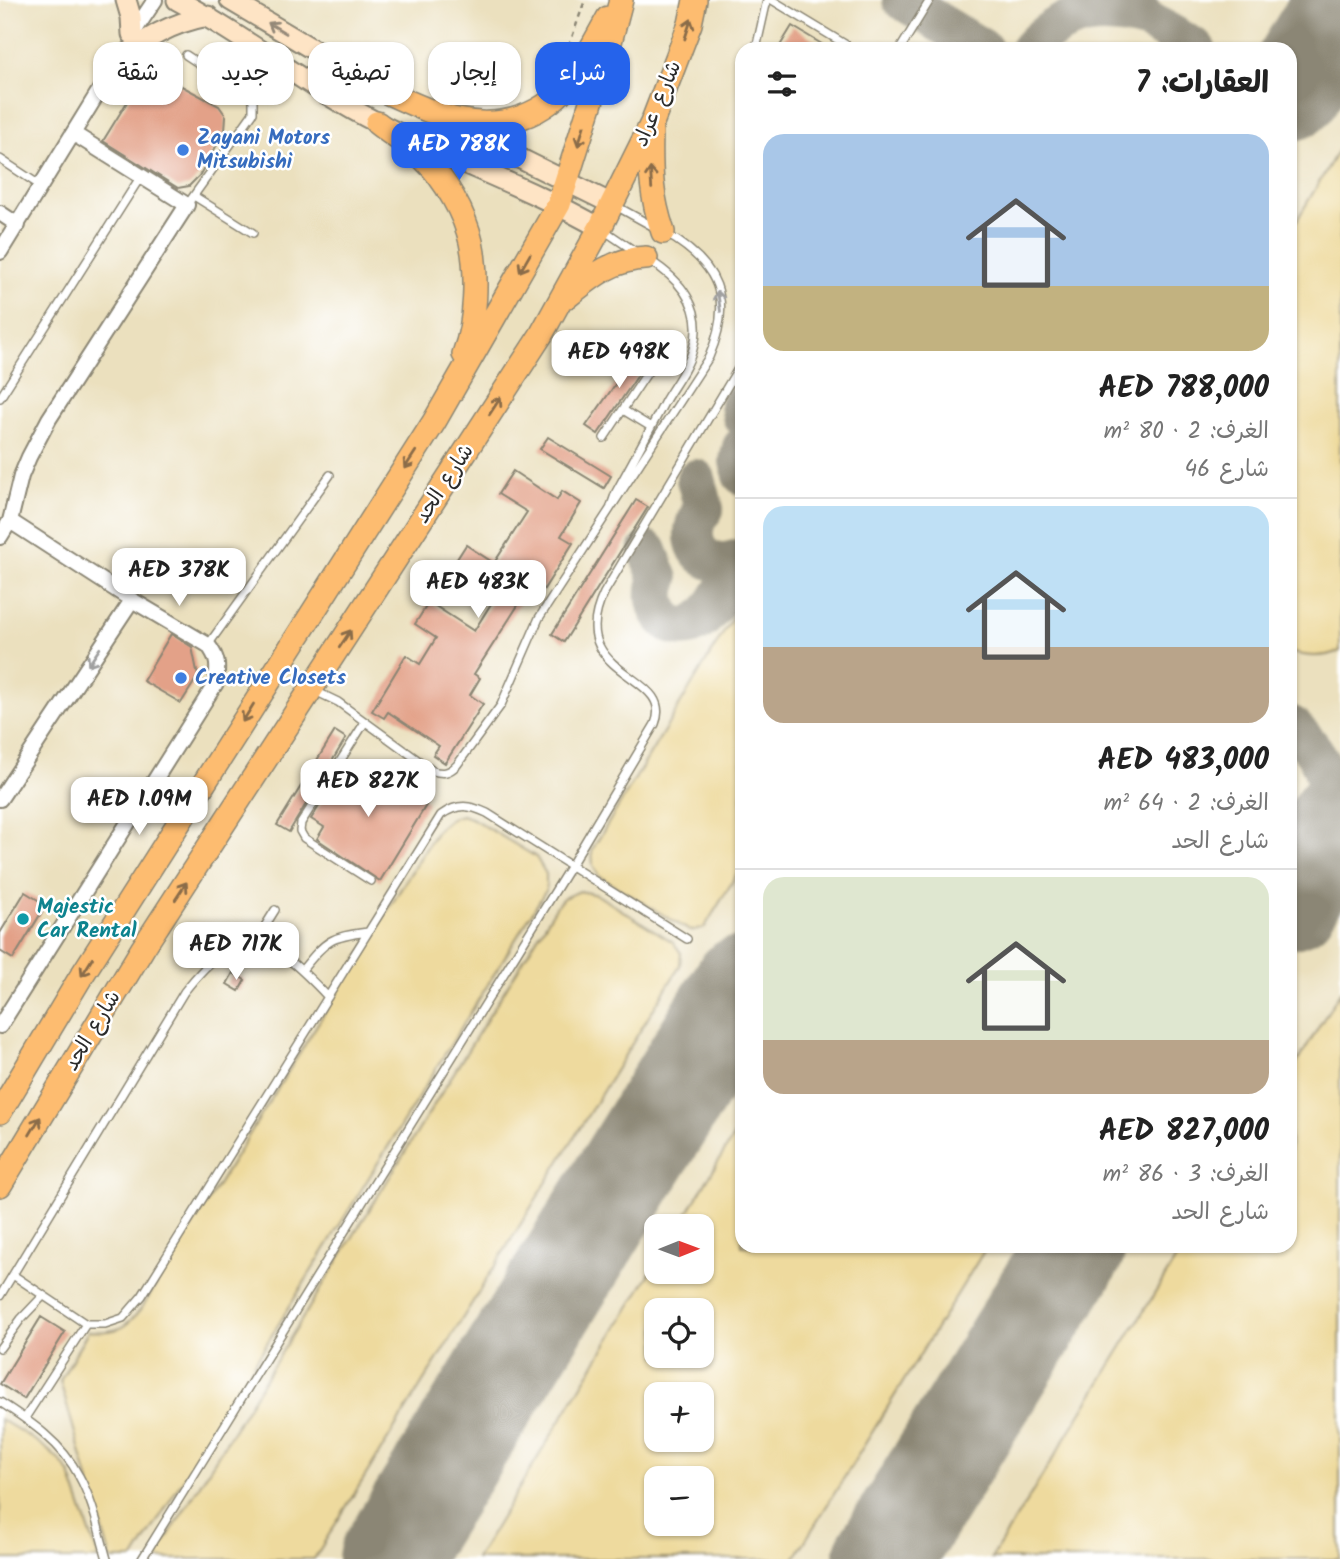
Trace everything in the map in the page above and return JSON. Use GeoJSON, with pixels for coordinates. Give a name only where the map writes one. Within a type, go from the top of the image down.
{"type":"FeatureCollection","features":[{"type":"Feature","properties":{"kind":"main road"},"geometry":{"type":"LineString","coordinates":[[126,0],[132,34]]}},
{"type":"Feature","properties":{"kind":"main road"},"geometry":{"type":"LineString","coordinates":[[177,0],[208,16],[377,123],[424,159],[452,193],[471,242],[475,292],[469,342],[434,422]]}},
{"type":"Feature","properties":{"kind":"main road"},"geometry":{"type":"LineString","coordinates":[[230,0],[308,47]]}},
{"type":"Feature","properties":{"kind":"main road"},"geometry":{"type":"LineString","coordinates":[[414,103],[457,120],[496,124],[532,114],[555,98],[572,79],[620,0]]}},
{"type":"Feature","properties":{"kind":"main road"},"geometry":{"type":"LineString","coordinates":[[567,182],[610,42],[620,0]]}},
{"type":"Feature","properties":{"kind":"main road","name":"شارع عراد"},"geometry":{"type":"LineString","coordinates":[[612,204],[652,123],[690,24],[695,0]]}},
{"type":"Feature","properties":{"kind":"main road"},"geometry":{"type":"LineString","coordinates":[[144,42],[181,22],[208,16]]}},
{"type":"Feature","properties":{"kind":"main road"},"geometry":{"type":"LineString","coordinates":[[411,105],[612,204]]}},
{"type":"Feature","properties":{"kind":"main road"},"geometry":{"type":"LineString","coordinates":[[377,123],[559,204],[600,228]]}},
{"type":"Feature","properties":{"kind":"main road"},"geometry":{"type":"LineString","coordinates":[[652,123],[652,194],[663,233]]}},
{"type":"Feature","properties":{"kind":"main road","name":"شارع الحد"},"geometry":{"type":"LineString","coordinates":[[0,1112],[79,980],[434,422],[559,204],[567,182]]}},
{"type":"Feature","properties":{"kind":"main road","name":"شارع الحد"},"geometry":{"type":"LineString","coordinates":[[0,1185],[144,948],[541,335],[612,204]]}},
{"type":"Feature","properties":{"kind":"main road"},"geometry":{"type":"LineString","coordinates":[[558,305],[604,268],[624,260],[646,258]]}},
{"type":"Feature","properties":{"kind":"street"},"geometry":{"type":"LineString","coordinates":[[128,42],[155,0]]}},
{"type":"Feature","properties":{"kind":"street"},"geometry":{"type":"LineString","coordinates":[[0,253],[93,103]]}},
{"type":"Feature","properties":{"kind":"street"},"geometry":{"type":"LineString","coordinates":[[0,537],[10,521],[21,476],[48,419],[191,200],[141,176],[74,134]]}},
{"type":"Feature","properties":{"kind":"street"},"geometry":{"type":"LineString","coordinates":[[0,213],[18,225]]}},
{"type":"Feature","properties":{"kind":"street"},"geometry":{"type":"LineString","coordinates":[[0,1026],[216,683],[219,666],[216,655],[208,645],[132,600],[10,521]]}},
{"type":"Feature","properties":{"kind":"street"},"geometry":{"type":"LineString","coordinates":[[0,799],[132,600]]}},
{"type":"Feature","properties":{"kind":"lane"},"geometry":{"type":"LineString","coordinates":[[758,42],[770,0],[841,42]]}},
{"type":"Feature","properties":{"kind":"lane"},"geometry":{"type":"LineString","coordinates":[[904,42],[930,0]]}},
{"type":"Feature","properties":{"kind":"lane"},"geometry":{"type":"LineString","coordinates":[[186,55],[253,99],[253,113],[191,200],[253,233]]}},
{"type":"Feature","properties":{"kind":"lane"},"geometry":{"type":"LineString","coordinates":[[0,159],[41,187]]}},
{"type":"Feature","properties":{"kind":"lane"},"geometry":{"type":"LineString","coordinates":[[0,398],[141,176]]}},
{"type":"Feature","properties":{"kind":"lane"},"geometry":{"type":"LineString","coordinates":[[312,689],[338,702],[433,771],[442,774],[451,771],[501,705],[532,632],[709,357],[716,341],[721,318],[719,295],[715,280],[698,255],[612,204]]}},
{"type":"Feature","properties":{"kind":"lane"},"geometry":{"type":"LineString","coordinates":[[600,228],[672,276],[681,286],[693,309],[696,336],[693,349],[616,492],[611,510]]}},
{"type":"Feature","properties":{"kind":"lane"},"geometry":{"type":"LineString","coordinates":[[604,439],[665,346]]}},
{"type":"Feature","properties":{"kind":"lane"},"geometry":{"type":"LineString","coordinates":[[142,1559],[570,867],[655,724],[658,712],[652,695],[602,652],[594,635],[594,617],[604,593],[735,374]]}},
{"type":"Feature","properties":{"kind":"lane"},"geometry":{"type":"LineString","coordinates":[[675,383],[688,390]]}},
{"type":"Feature","properties":{"kind":"lane"},"geometry":{"type":"LineString","coordinates":[[622,410],[652,427]]}},
{"type":"Feature","properties":{"kind":"lane"},"geometry":{"type":"LineString","coordinates":[[659,414],[669,419]]}},
{"type":"Feature","properties":{"kind":"lane"},"geometry":{"type":"LineString","coordinates":[[208,645],[330,475]]}},
{"type":"Feature","properties":{"kind":"lane"},"geometry":{"type":"LineString","coordinates":[[365,722],[301,823],[300,831],[304,838],[371,881]]}},
{"type":"Feature","properties":{"kind":"lane"},"geometry":{"type":"LineString","coordinates":[[12,1275],[86,1324],[105,1324],[122,1318],[142,1296],[441,815],[455,807],[472,806],[488,813],[687,939]]}},
{"type":"Feature","properties":{"kind":"lane"},"geometry":{"type":"LineString","coordinates":[[255,942],[275,911]]}},
{"type":"Feature","properties":{"kind":"lane"},"geometry":{"type":"LineString","coordinates":[[302,970],[329,940],[368,932]]}},
{"type":"Feature","properties":{"kind":"lane"},"geometry":{"type":"LineString","coordinates":[[0,1296],[184,992],[211,960],[231,948],[255,942],[279,951],[328,997]]}},
{"type":"Feature","properties":{"kind":"lane"},"geometry":{"type":"LineString","coordinates":[[0,1348],[21,1319],[43,1296]]}},
{"type":"Feature","properties":{"kind":"lane"},"geometry":{"type":"LineString","coordinates":[[25,1418],[86,1324]]}},
{"type":"Feature","properties":{"kind":"lane"},"geometry":{"type":"LineString","coordinates":[[0,1402],[25,1418],[58,1446],[81,1479],[107,1559]]}},
{"type":"Feature","properties":{"kind":"path"},"geometry":{"type":"LineString","coordinates":[[571,42],[585,0]]}},
{"type":"Feature","properties":{"kind":"sand"},"geometry":{"type":"Polygon","coordinates":[[[1340,147],[1340,651],[1322,656],[1297,653],[1297,220],[1340,147]]]}},
{"type":"Feature","properties":{"kind":"sand"},"geometry":{"type":"Polygon","coordinates":[[[735,614],[735,877],[704,928],[690,931],[599,876],[593,866],[592,850],[735,614]]]}},
{"type":"Feature","properties":{"kind":"sand"},"geometry":{"type":"Polygon","coordinates":[[[462,815],[536,857],[546,874],[546,890],[134,1559],[111,1559],[60,1381],[88,1331],[119,1328],[142,1308],[438,829],[451,818],[462,815]]]}},
{"type":"Feature","properties":{"kind":"sand"},"geometry":{"type":"Polygon","coordinates":[[[580,891],[597,895],[673,942],[681,953],[680,966],[314,1559],[154,1559],[558,904],[563,898],[580,891]]]}},
{"type":"Feature","properties":{"kind":"sand"},"geometry":{"type":"Polygon","coordinates":[[[1340,992],[1340,1559],[991,1559],[1180,1253],[1297,1253],[1297,1063],[1340,992]]]}},
{"type":"Feature","properties":{"kind":"sand"},"geometry":{"type":"Polygon","coordinates":[[[735,1134],[735,1253],[983,1253],[794,1559],[476,1559],[644,1283],[714,1284],[714,1214],[687,1214],[735,1134]]]}},
{"type":"Feature","properties":{"kind":"sand"},"geometry":{"type":"Polygon","coordinates":[[[0,1419],[47,1449],[70,1474],[99,1559],[0,1559],[0,1419]]]}},
{"type":"Feature","properties":{"kind":"building"},"geometry":{"type":"Polygon","coordinates":[[[792,26],[818,42],[782,42],[792,26]]]}},
{"type":"Feature","properties":{"kind":"building","name":"Zayani Motors Mitsubishi"},"geometry":{"type":"Polygon","coordinates":[[[183,87],[197,94],[197,105],[217,105],[226,116],[225,131],[199,176],[189,186],[178,188],[103,141],[125,105],[183,105],[183,87]]]}},
{"type":"Feature","properties":{"kind":"building"},"geometry":{"type":"Polygon","coordinates":[[[643,345],[653,353],[598,434],[586,426],[643,345]]]}},
{"type":"Feature","properties":{"kind":"building"},"geometry":{"type":"Polygon","coordinates":[[[548,437],[611,476],[604,488],[540,449],[548,437]]]}},
{"type":"Feature","properties":{"kind":"building"},"geometry":{"type":"Polygon","coordinates":[[[513,471],[557,500],[562,491],[581,503],[561,536],[573,543],[544,589],[533,582],[474,674],[480,678],[470,695],[483,704],[445,763],[433,755],[439,746],[388,712],[384,718],[372,711],[406,655],[420,664],[436,638],[415,624],[429,602],[474,631],[494,599],[450,570],[466,545],[494,563],[527,512],[498,494],[513,471]]]}},
{"type":"Feature","properties":{"kind":"building"},"geometry":{"type":"Polygon","coordinates":[[[636,500],[648,507],[564,642],[552,634],[636,500]]]}},
{"type":"Feature","properties":{"kind":"building"},"geometry":{"type":"Polygon","coordinates":[[[171,634],[192,647],[198,676],[181,703],[143,681],[171,634]]]}},
{"type":"Feature","properties":{"kind":"building"},"geometry":{"type":"Polygon","coordinates":[[[335,731],[346,738],[289,832],[277,825],[335,731]]]}},
{"type":"Feature","properties":{"kind":"building"},"geometry":{"type":"Polygon","coordinates":[[[363,762],[428,802],[380,881],[317,839],[324,827],[311,819],[342,770],[354,777],[363,762]]]}},
{"type":"Feature","properties":{"kind":"building","name":"Majestic Car Rental"},"geometry":{"type":"Polygon","coordinates":[[[25,892],[46,905],[13,959],[0,951],[0,933],[25,892]]]}},
{"type":"Feature","properties":{"kind":"building"},"geometry":{"type":"Polygon","coordinates":[[[233,973],[245,980],[239,991],[227,984],[233,973]]]}},
{"type":"Feature","properties":{"kind":"building"},"geometry":{"type":"Polygon","coordinates":[[[41,1317],[65,1332],[24,1399],[0,1384],[41,1317]]]}},
{"type":"Feature","properties":{"kind":"taxiway"},"geometry":{"type":"LineString","coordinates":[[902,0],[971,42]]}},
{"type":"Feature","properties":{"kind":"taxiway"},"geometry":{"type":"LineString","coordinates":[[1131,2],[1149,21],[1184,42]]}},
{"type":"Feature","properties":{"kind":"taxiway"},"geometry":{"type":"LineString","coordinates":[[1037,42],[1056,27],[1085,16],[1115,15],[1149,21]]}},
{"type":"Feature","properties":{"kind":"taxiway"},"geometry":{"type":"LineString","coordinates":[[1297,55],[1321,40]]}},
{"type":"Feature","properties":{"kind":"taxiway"},"geometry":{"type":"LineString","coordinates":[[696,479],[704,509],[695,524],[697,549],[710,560],[735,560]]}},
{"type":"Feature","properties":{"kind":"taxiway"},"geometry":{"type":"LineString","coordinates":[[648,551],[659,579],[656,601],[660,611],[665,619],[682,627],[692,625],[707,614],[735,570]]}},
{"type":"Feature","properties":{"kind":"taxiway"},"geometry":{"type":"LineString","coordinates":[[1297,731],[1308,743],[1323,770],[1330,835]]}},
{"type":"Feature","properties":{"kind":"runway"},"geometry":{"type":"LineString","coordinates":[[1297,80],[1340,9]]}},
{"type":"Feature","properties":{"kind":"runway"},"geometry":{"type":"LineString","coordinates":[[1297,888],[1340,818]]}},
{"type":"Feature","properties":{"kind":"runway"},"geometry":{"type":"LineString","coordinates":[[388,1559],[735,997]]}},
{"type":"Feature","properties":{"kind":"runway"},"geometry":{"type":"LineString","coordinates":[[883,1559],[1072,1253]]}},
{"type":"Feature","properties":{"kind":"place","name":"Zayani Motors Mitsubishi"},"geometry":{"type":"Point","coordinates":[183,150]}},
{"type":"Feature","properties":{"kind":"place","name":"Creative Closets"},"geometry":{"type":"Point","coordinates":[181,678]}},
{"type":"Feature","properties":{"kind":"place","name":"Majestic Car Rental"},"geometry":{"type":"Point","coordinates":[23,919]}}]}
